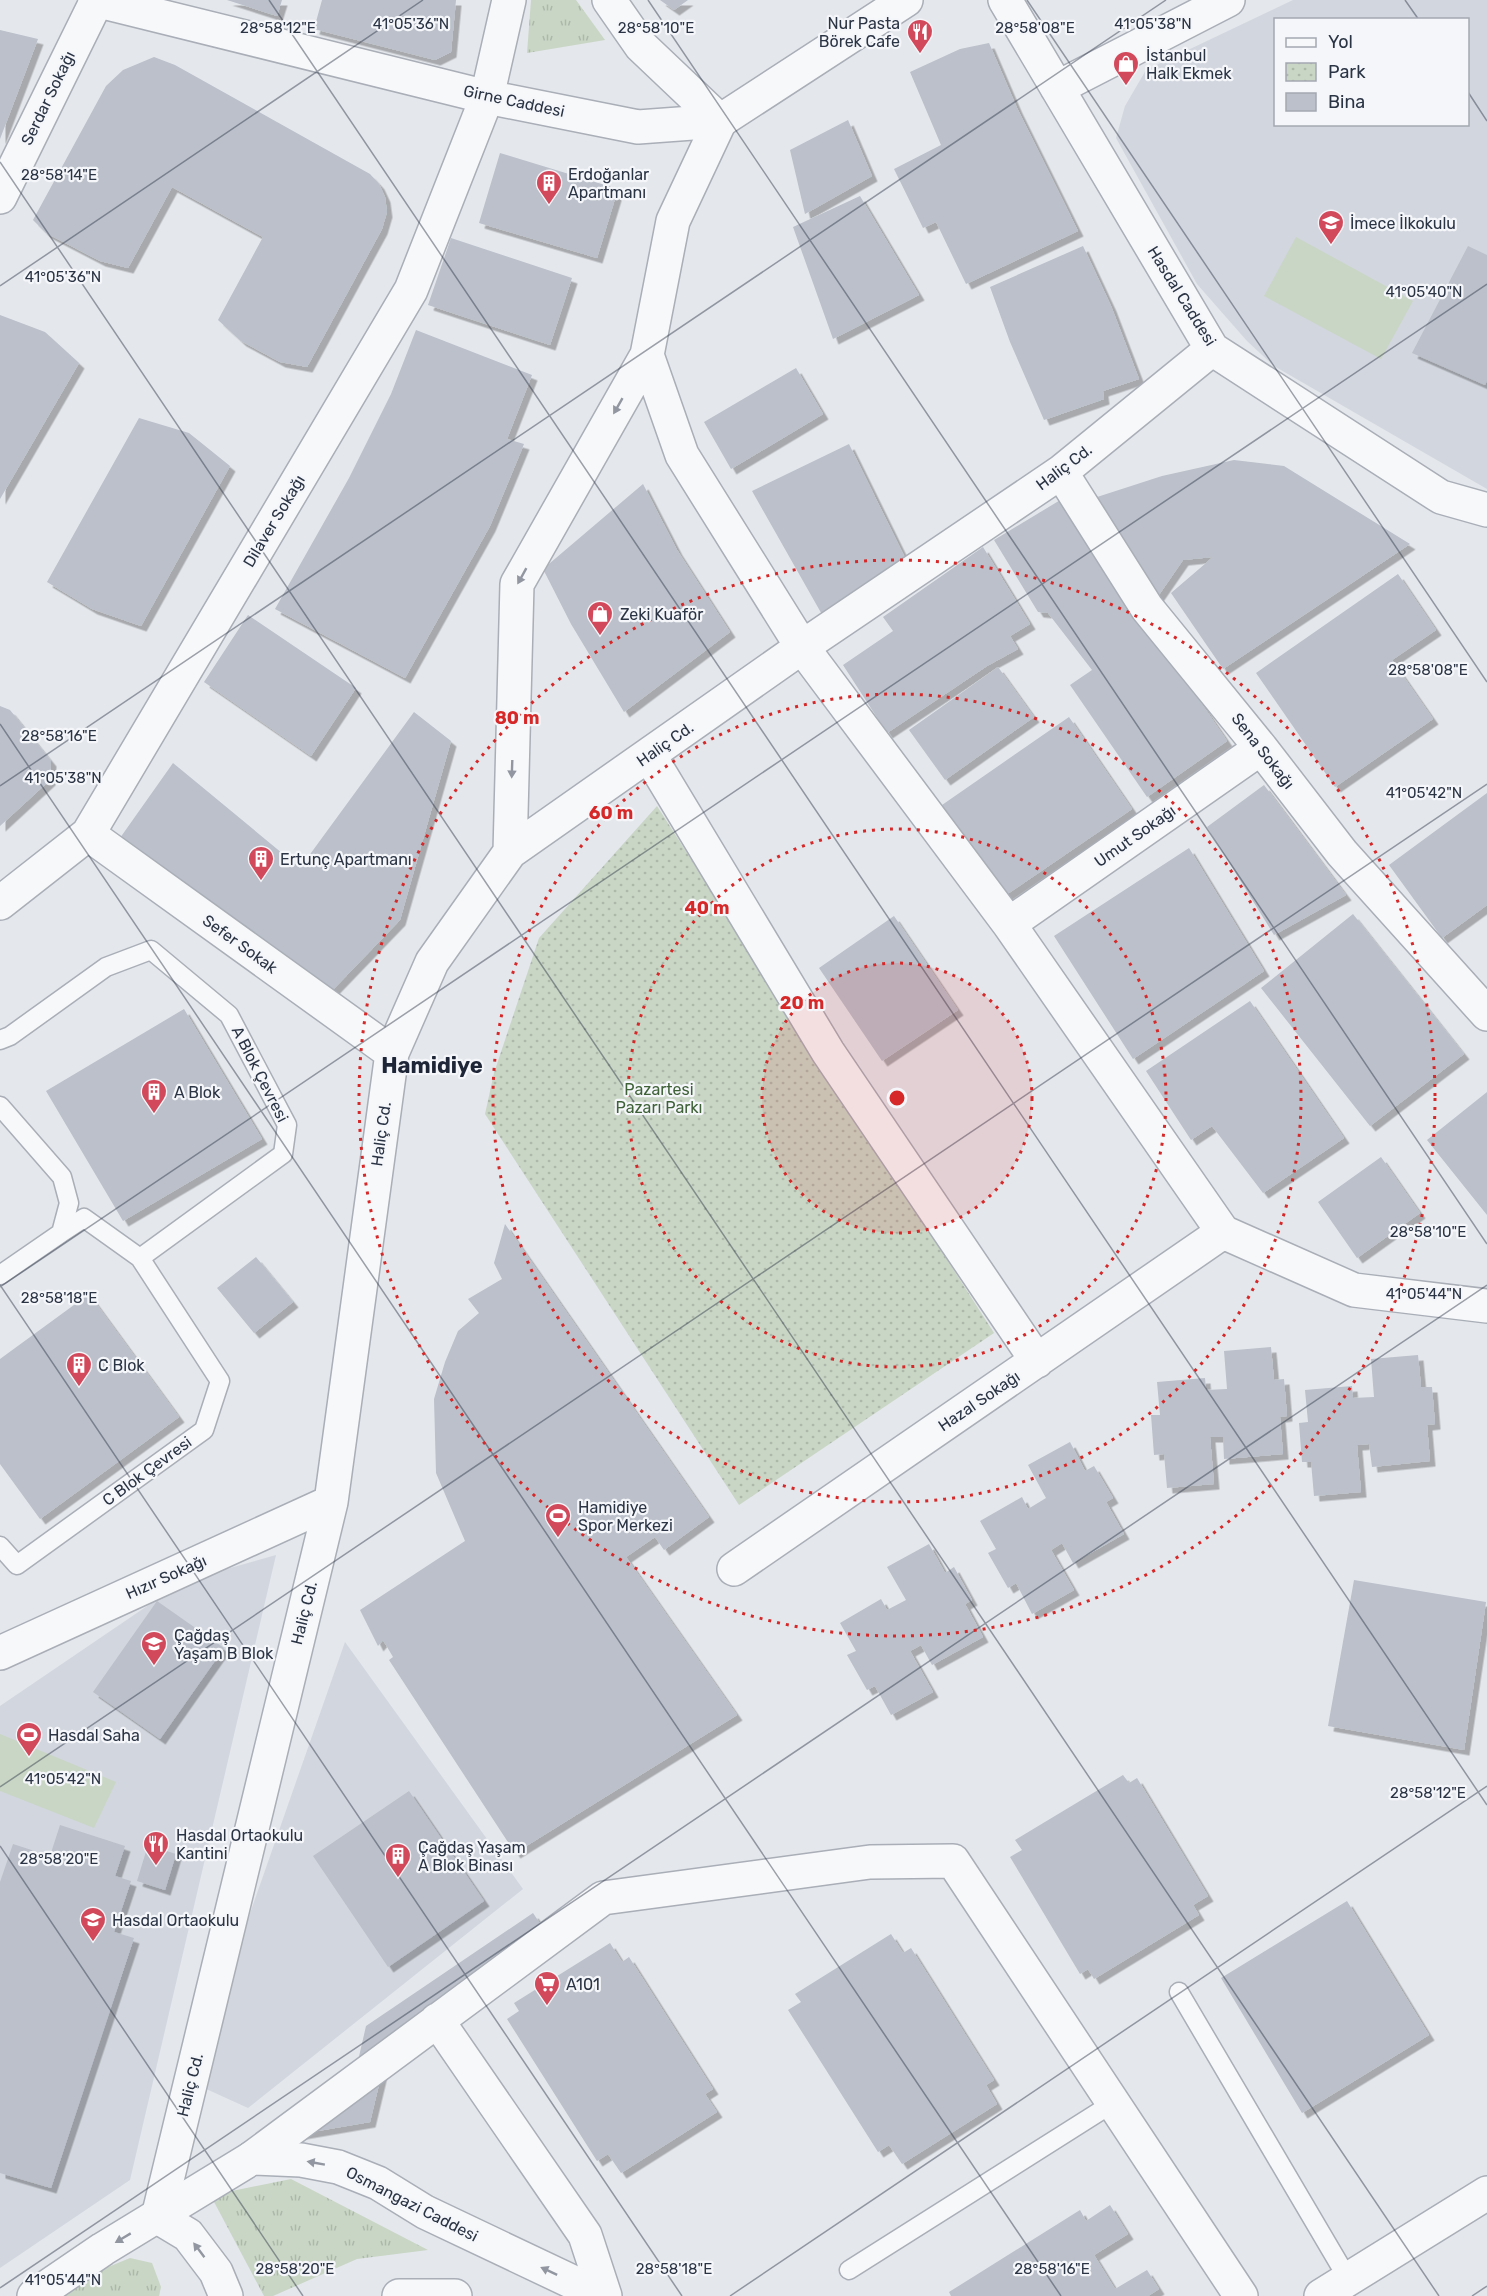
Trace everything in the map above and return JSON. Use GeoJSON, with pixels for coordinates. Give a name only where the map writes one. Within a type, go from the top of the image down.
{"type":"FeatureCollection","features":[{"type":"Feature","properties":{"kind":"street","name":"Girne Caddesi"},"geometry":{"type":"LineString","coordinates":[[96,0],[487,97],[638,127],[720,121],[906,0]]}},
{"type":"Feature","properties":{"kind":"street","name":"Serdar Sokağı"},"geometry":{"type":"LineString","coordinates":[[0,196],[96,0]]}},
{"type":"Feature","properties":{"kind":"street","name":"Dilaver Sokağı"},"geometry":{"type":"LineString","coordinates":[[0,903],[88,834],[411,290],[487,97],[509,0]]}},
{"type":"Feature","properties":{"kind":"street"},"geometry":{"type":"LineString","coordinates":[[510,852],[518,584],[647,355],[673,222],[720,121],[641,46],[609,0]]}},
{"type":"Feature","properties":{"kind":"street","name":"Hasdal Caddesi"},"geometry":{"type":"LineString","coordinates":[[1005,0],[1212,349],[1441,497],[1487,510]]}},
{"type":"Feature","properties":{"kind":"street"},"geometry":{"type":"LineString","coordinates":[[1057,88],[1228,0]]}},
{"type":"Feature","properties":{"kind":"street","name":"Haliç Cd."},"geometry":{"type":"LineString","coordinates":[[158,2217],[331,1502],[392,1053],[432,962],[510,852],[802,647],[1061,471],[1212,349]]}},
{"type":"Feature","properties":{"kind":"street"},"geometry":{"type":"LineString","coordinates":[[647,355],[682,455],[802,647],[1009,924],[1223,1233],[1354,1290],[1487,1306]]}},
{"type":"Feature","properties":{"kind":"street","name":"Sena Sokağı"},"geometry":{"type":"LineString","coordinates":[[1061,471],[1147,608],[1261,748],[1342,853],[1487,1014]]}},
{"type":"Feature","properties":{"kind":"street","name":"Umut Sokağı"},"geometry":{"type":"LineString","coordinates":[[1009,924],[1261,748]]}},
{"type":"Feature","properties":{"kind":"street"},"geometry":{"type":"LineString","coordinates":[[649,755],[828,1052],[1037,1361]]}},
{"type":"Feature","properties":{"kind":"street","name":"Sefer Sokak"},"geometry":{"type":"LineString","coordinates":[[88,834],[392,1053]]}},
{"type":"Feature","properties":{"kind":"street","name":"Hazal Sokağı"},"geometry":{"type":"LineString","coordinates":[[734,1569],[1223,1233]]}},
{"type":"Feature","properties":{"kind":"street","name":"Hızır Sokağı"},"geometry":{"type":"LineString","coordinates":[[0,1653],[331,1502]]}},
{"type":"Feature","properties":{"kind":"street"},"geometry":{"type":"LineString","coordinates":[[34,2296],[252,2158],[603,1898],[870,1862],[953,1861],[1240,2296]]}},
{"type":"Feature","properties":{"kind":"street"},"geometry":{"type":"LineString","coordinates":[[437,2020],[585,2235],[603,2296]]}},
{"type":"Feature","properties":{"kind":"street","name":"Osmangazi Caddesi"},"geometry":{"type":"LineString","coordinates":[[252,2158],[301,2160],[338,2167],[378,2183],[425,2212],[603,2296]]}},
{"type":"Feature","properties":{"kind":"street"},"geometry":{"type":"LineString","coordinates":[[1320,2296],[1487,2193]]}},
{"type":"Feature","properties":{"kind":"street"},"geometry":{"type":"LineString","coordinates":[[158,2217],[188,2235],[216,2272],[226,2296]]}},
{"type":"Feature","properties":{"kind":"street"},"geometry":{"type":"LineString","coordinates":[[399,2296],[406,2294],[455,2296]]}},
{"type":"Feature","properties":{"kind":"lane","name":"A Blok Çevresi"},"geometry":{"type":"LineString","coordinates":[[0,1040],[10,1036],[106,967],[151,950],[229,1015],[287,1125],[283,1154],[140,1258]]}},
{"type":"Feature","properties":{"kind":"lane"},"geometry":{"type":"LineString","coordinates":[[0,1106],[62,1177],[69,1203],[61,1233]]}},
{"type":"Feature","properties":{"kind":"lane"},"geometry":{"type":"LineString","coordinates":[[0,1275],[84,1218],[140,1258]]}},
{"type":"Feature","properties":{"kind":"lane","name":"C Blok Çevresi"},"geometry":{"type":"LineString","coordinates":[[0,1546],[17,1565],[204,1430],[220,1381],[140,1258]]}},
{"type":"Feature","properties":{"kind":"lane"},"geometry":{"type":"LineString","coordinates":[[1179,1992],[1348,2279]]}},
{"type":"Feature","properties":{"kind":"lane"},"geometry":{"type":"LineString","coordinates":[[849,2270],[1113,2103]]}},
{"type":"Feature","properties":{"kind":"shaded area","name":"İmece İlkokulu"},"geometry":{"type":"Polygon","coordinates":[[[1293,0],[1487,0],[1487,489],[1274,366],[1247,341],[1197,284],[1116,138],[1125,106],[1146,70],[1293,0]]]}},
{"type":"Feature","properties":{"kind":"shaded area","name":"Hasdal Ortaokulu"},"geometry":{"type":"Polygon","coordinates":[[[276,1555],[130,2180],[0,2268],[0,1706],[184,1581],[276,1555]]]}},
{"type":"Feature","properties":{"kind":"shaded area"},"geometry":{"type":"Polygon","coordinates":[[[345,1642],[523,1889],[248,2108],[191,2082],[345,1642]]]}},
{"type":"Feature","properties":{"kind":"green space"},"geometry":{"type":"Polygon","coordinates":[[[531,0],[576,0],[605,40],[527,53],[531,0]]]}},
{"type":"Feature","properties":{"kind":"green space"},"geometry":{"type":"Polygon","coordinates":[[[1296,237],[1413,301],[1381,359],[1264,296],[1296,237]]]}},
{"type":"Feature","properties":{"kind":"green space","name":"Pazartesi Pazarı Parkı"},"geometry":{"type":"Polygon","coordinates":[[[657,806],[994,1333],[739,1505],[485,1114],[494,1073],[539,938],[657,806]]]}},
{"type":"Feature","properties":{"kind":"green space","name":"Hasdal Saha"},"geometry":{"type":"Polygon","coordinates":[[[0,1734],[116,1782],[94,1828],[0,1791],[0,1734]]]}},
{"type":"Feature","properties":{"kind":"green space"},"geometry":{"type":"Polygon","coordinates":[[[291,2179],[428,2250],[357,2259],[273,2296],[264,2296],[213,2200],[227,2192],[291,2179]]]}},
{"type":"Feature","properties":{"kind":"green space"},"geometry":{"type":"Polygon","coordinates":[[[130,2258],[152,2263],[161,2287],[159,2296],[54,2296],[96,2272],[130,2258]]]}},
{"type":"Feature","properties":{"kind":"building"},"geometry":{"type":"Polygon","coordinates":[[[227,0],[282,0],[277,16],[227,0]]]}},
{"type":"Feature","properties":{"kind":"building"},"geometry":{"type":"Polygon","coordinates":[[[322,0],[456,0],[451,52],[435,60],[314,29],[322,0]]]}},
{"type":"Feature","properties":{"kind":"building"},"geometry":{"type":"Polygon","coordinates":[[[660,0],[688,0],[674,10],[660,0]]]}},
{"type":"Feature","properties":{"kind":"building"},"geometry":{"type":"Polygon","coordinates":[[[0,30],[38,39],[0,139],[0,30]]]}},
{"type":"Feature","properties":{"kind":"building"},"geometry":{"type":"Polygon","coordinates":[[[989,43],[1017,108],[1078,231],[966,284],[936,222],[923,228],[894,169],[941,145],[910,72],[960,49],[989,43]]]}},
{"type":"Feature","properties":{"kind":"building"},"geometry":{"type":"Polygon","coordinates":[[[154,57],[175,65],[370,174],[379,184],[385,197],[387,212],[382,229],[307,367],[280,362],[241,341],[218,320],[263,237],[172,187],[128,268],[100,261],[46,233],[33,220],[106,86],[123,70],[154,57]]]}},
{"type":"Feature","properties":{"kind":"building"},"geometry":{"type":"Polygon","coordinates":[[[848,120],[872,176],[805,214],[790,150],[848,120]]]}},
{"type":"Feature","properties":{"kind":"building","name":"Erdoğanlar Apartmanı"},"geometry":{"type":"Polygon","coordinates":[[[500,153],[618,189],[597,258],[479,223],[500,153]]]}},
{"type":"Feature","properties":{"kind":"building"},"geometry":{"type":"Polygon","coordinates":[[[860,196],[919,295],[833,339],[793,227],[860,196]]]}},
{"type":"Feature","properties":{"kind":"building"},"geometry":{"type":"Polygon","coordinates":[[[451,238],[572,278],[550,345],[428,305],[451,238]]]}},
{"type":"Feature","properties":{"kind":"building"},"geometry":{"type":"Polygon","coordinates":[[[1083,246],[1111,306],[1139,379],[1103,391],[1104,399],[1044,420],[1010,342],[990,287],[1083,246]]]}},
{"type":"Feature","properties":{"kind":"building"},"geometry":{"type":"Polygon","coordinates":[[[1468,246],[1487,255],[1487,381],[1485,385],[1412,353],[1468,246]]]}},
{"type":"Feature","properties":{"kind":"building"},"geometry":{"type":"Polygon","coordinates":[[[0,315],[45,332],[79,363],[0,499],[0,315]]]}},
{"type":"Feature","properties":{"kind":"building"},"geometry":{"type":"Polygon","coordinates":[[[416,330],[532,375],[507,439],[524,444],[490,526],[405,678],[275,609],[349,478],[391,394],[416,330]]]}},
{"type":"Feature","properties":{"kind":"building"},"geometry":{"type":"Polygon","coordinates":[[[796,368],[823,414],[731,469],[704,422],[796,368]]]}},
{"type":"Feature","properties":{"kind":"building"},"geometry":{"type":"Polygon","coordinates":[[[139,418],[189,433],[230,466],[141,626],[92,609],[47,582],[139,418]]]}},
{"type":"Feature","properties":{"kind":"building"},"geometry":{"type":"Polygon","coordinates":[[[849,444],[909,566],[824,618],[752,491],[849,444]]]}},
{"type":"Feature","properties":{"kind":"building"},"geometry":{"type":"Polygon","coordinates":[[[1234,460],[1284,466],[1410,544],[1223,669],[1171,593],[1213,557],[1183,560],[1154,602],[1094,498],[1162,476],[1234,460]]]}},
{"type":"Feature","properties":{"kind":"building"},"geometry":{"type":"Polygon","coordinates":[[[643,484],[677,550],[730,632],[624,712],[571,624],[543,569],[643,484]]]}},
{"type":"Feature","properties":{"kind":"building"},"geometry":{"type":"Polygon","coordinates":[[[1062,499],[1227,741],[1147,797],[1070,685],[1092,670],[1048,613],[1038,612],[994,540],[1062,499]]]}},
{"type":"Feature","properties":{"kind":"building"},"geometry":{"type":"Polygon","coordinates":[[[983,547],[1030,624],[1010,636],[1018,649],[987,666],[887,733],[843,665],[893,631],[883,617],[983,547]]]}},
{"type":"Feature","properties":{"kind":"building"},"geometry":{"type":"Polygon","coordinates":[[[1398,574],[1436,630],[1392,660],[1433,719],[1335,787],[1256,673],[1398,574]]]}},
{"type":"Feature","properties":{"kind":"building"},"geometry":{"type":"Polygon","coordinates":[[[248,615],[356,688],[311,756],[204,682],[248,615]]]}},
{"type":"Feature","properties":{"kind":"building"},"geometry":{"type":"Polygon","coordinates":[[[998,667],[1034,717],[945,780],[909,730],[998,667]]]}},
{"type":"Feature","properties":{"kind":"building"},"geometry":{"type":"Polygon","coordinates":[[[0,706],[10,710],[51,761],[50,780],[0,826],[0,706]]]}},
{"type":"Feature","properties":{"kind":"building","name":"Ertunç Apartmanı"},"geometry":{"type":"Polygon","coordinates":[[[414,712],[451,741],[400,920],[324,999],[120,838],[173,763],[300,868],[414,712]]]}},
{"type":"Feature","properties":{"kind":"building"},"geometry":{"type":"Polygon","coordinates":[[[1069,717],[1132,809],[1006,895],[942,805],[1069,717]]]}},
{"type":"Feature","properties":{"kind":"building"},"geometry":{"type":"Polygon","coordinates":[[[1264,785],[1346,895],[1274,935],[1207,827],[1264,785]]]}},
{"type":"Feature","properties":{"kind":"building"},"geometry":{"type":"Polygon","coordinates":[[[1487,793],[1487,905],[1442,938],[1389,865],[1487,793]]]}},
{"type":"Feature","properties":{"kind":"building"},"geometry":{"type":"Polygon","coordinates":[[[1189,848],[1264,971],[1133,1059],[1054,936],[1189,848]]]}},
{"type":"Feature","properties":{"kind":"building"},"geometry":{"type":"Polygon","coordinates":[[[1353,914],[1464,1054],[1370,1126],[1261,988],[1353,914]]]}},
{"type":"Feature","properties":{"kind":"building"},"geometry":{"type":"Polygon","coordinates":[[[894,916],[958,1010],[882,1061],[819,968],[894,916]]]}},
{"type":"Feature","properties":{"kind":"building"},"geometry":{"type":"Polygon","coordinates":[[[1250,1001],[1344,1138],[1263,1193],[1212,1126],[1191,1140],[1146,1071],[1250,1001]]]}},
{"type":"Feature","properties":{"kind":"building","name":"A Blok"},"geometry":{"type":"Polygon","coordinates":[[[184,1009],[262,1139],[123,1221],[46,1091],[184,1009]]]}},
{"type":"Feature","properties":{"kind":"building"},"geometry":{"type":"Polygon","coordinates":[[[1487,1092],[1487,1215],[1427,1140],[1487,1092]]]}},
{"type":"Feature","properties":{"kind":"building"},"geometry":{"type":"Polygon","coordinates":[[[1381,1157],[1420,1213],[1357,1258],[1318,1202],[1381,1157]]]}},
{"type":"Feature","properties":{"kind":"building","name":"Hamidiye Spor Merkezi"},"geometry":{"type":"Polygon","coordinates":[[[505,1224],[709,1517],[664,1550],[655,1537],[626,1557],[737,1715],[515,1853],[389,1660],[393,1657],[383,1640],[378,1646],[360,1610],[465,1541],[436,1473],[434,1399],[445,1362],[458,1331],[479,1313],[468,1299],[502,1279],[494,1263],[505,1224]]]}},
{"type":"Feature","properties":{"kind":"building"},"geometry":{"type":"Polygon","coordinates":[[[256,1257],[293,1302],[254,1333],[217,1288],[256,1257]]]}},
{"type":"Feature","properties":{"kind":"building","name":"C Blok"},"geometry":{"type":"Polygon","coordinates":[[[89,1294],[179,1417],[40,1519],[0,1464],[0,1359],[89,1294]]]}},
{"type":"Feature","properties":{"kind":"building"},"geometry":{"type":"Polygon","coordinates":[[[1271,1347],[1274,1380],[1284,1379],[1287,1416],[1280,1417],[1283,1454],[1224,1459],[1223,1437],[1210,1437],[1214,1484],[1167,1488],[1164,1454],[1154,1455],[1151,1415],[1160,1415],[1157,1382],[1205,1378],[1206,1390],[1227,1389],[1224,1351],[1271,1347]]]}},
{"type":"Feature","properties":{"kind":"building"},"geometry":{"type":"Polygon","coordinates":[[[1418,1355],[1421,1387],[1432,1387],[1435,1424],[1427,1425],[1430,1461],[1372,1467],[1369,1444],[1357,1445],[1361,1492],[1314,1496],[1311,1462],[1302,1462],[1299,1423],[1308,1422],[1305,1390],[1352,1386],[1353,1398],[1374,1397],[1371,1359],[1418,1355]]]}},
{"type":"Feature","properties":{"kind":"building"},"geometry":{"type":"Polygon","coordinates":[[[1070,1442],[1085,1471],[1094,1466],[1113,1498],[1106,1502],[1124,1534],[1073,1563],[1062,1543],[1051,1550],[1074,1590],[1032,1614],[1016,1583],[1008,1588],[988,1553],[996,1549],[980,1521],[1022,1497],[1028,1509],[1046,1498],[1028,1465],[1070,1442]]]}},
{"type":"Feature","properties":{"kind":"building"},"geometry":{"type":"Polygon","coordinates":[[[929,1544],[945,1573],[954,1567],[972,1600],[965,1604],[983,1637],[932,1665],[921,1645],[910,1651],[933,1692],[891,1715],[875,1686],[867,1690],[847,1655],[856,1651],[840,1623],[881,1599],[887,1610],[906,1600],[887,1567],[929,1544]]]}},
{"type":"Feature","properties":{"kind":"building"},"geometry":{"type":"Polygon","coordinates":[[[1354,1580],[1486,1602],[1464,1750],[1328,1726],[1354,1580]]]}},
{"type":"Feature","properties":{"kind":"building"},"geometry":{"type":"Polygon","coordinates":[[[157,1601],[224,1648],[160,1739],[93,1692],[157,1601]]]}},
{"type":"Feature","properties":{"kind":"building"},"geometry":{"type":"Polygon","coordinates":[[[1123,1775],[1129,1783],[1137,1778],[1208,1896],[1193,1905],[1199,1915],[1094,1979],[1088,1969],[1080,1974],[1010,1857],[1022,1850],[1015,1840],[1123,1775]]]}},
{"type":"Feature","properties":{"kind":"building","name":"Çağdaş Yaşam A Blok Binası"},"geometry":{"type":"Polygon","coordinates":[[[409,1791],[484,1901],[388,1967],[313,1856],[409,1791]]]}},
{"type":"Feature","properties":{"kind":"building"},"geometry":{"type":"Polygon","coordinates":[[[60,1825],[125,1846],[115,1876],[131,1881],[114,1932],[134,1938],[51,2188],[0,2173],[0,1882],[13,1844],[50,1856],[60,1825]]]}},
{"type":"Feature","properties":{"kind":"building","name":"Hasdal Ortaokulu Kantini"},"geometry":{"type":"Polygon","coordinates":[[[148,1845],[176,1854],[165,1890],[137,1881],[148,1845]]]}},
{"type":"Feature","properties":{"kind":"building"},"geometry":{"type":"Polygon","coordinates":[[[1347,1901],[1429,2035],[1302,2113],[1221,1978],[1347,1901]]]}},
{"type":"Feature","properties":{"kind":"building"},"geometry":{"type":"Polygon","coordinates":[[[533,1913],[551,1940],[388,2047],[370,2122],[283,2137],[349,2100],[366,2026],[533,1913]]]}},
{"type":"Feature","properties":{"kind":"building"},"geometry":{"type":"Polygon","coordinates":[[[891,1934],[903,1953],[911,1948],[994,2080],[986,2085],[997,2104],[902,2164],[889,2145],[878,2152],[788,2010],[801,2002],[795,1994],[891,1934]]]}},
{"type":"Feature","properties":{"kind":"building"},"geometry":{"type":"Polygon","coordinates":[[[610,1943],[622,1962],[629,1957],[713,2089],[705,2094],[717,2112],[621,2173],[608,2154],[597,2161],[507,2019],[519,2011],[514,2003],[610,1943]]]}},
{"type":"Feature","properties":{"kind":"building"},"geometry":{"type":"Polygon","coordinates":[[[1110,2205],[1128,2234],[1094,2255],[1115,2289],[1147,2270],[1159,2289],[1148,2296],[951,2296],[949,2292],[1080,2210],[1086,2221],[1110,2205]]]}},
{"type":"Feature","properties":{"kind":"place","name":"Nur Pasta Börek Cafe"},"geometry":{"type":"Point","coordinates":[920,55]}},
{"type":"Feature","properties":{"kind":"place","name":"İstanbul Halk Ekmek"},"geometry":{"type":"Point","coordinates":[1126,87]}},
{"type":"Feature","properties":{"kind":"place","name":"Erdoğanlar Apartmanı"},"geometry":{"type":"Point","coordinates":[549,206]}},
{"type":"Feature","properties":{"kind":"place","name":"İmece İlkokulu"},"geometry":{"type":"Point","coordinates":[1331,246]}},
{"type":"Feature","properties":{"kind":"place","name":"Zeki Kuaför"},"geometry":{"type":"Point","coordinates":[600,637]}},
{"type":"Feature","properties":{"kind":"place","name":"Ertunç Apartmanı"},"geometry":{"type":"Point","coordinates":[261,882]}},
{"type":"Feature","properties":{"kind":"place","name":"A Blok"},"geometry":{"type":"Point","coordinates":[154,1115]}},
{"type":"Feature","properties":{"kind":"place","name":"C Blok"},"geometry":{"type":"Point","coordinates":[79,1388]}},
{"type":"Feature","properties":{"kind":"place","name":"Hamidiye Spor Merkezi"},"geometry":{"type":"Point","coordinates":[558,1539]}},
{"type":"Feature","properties":{"kind":"place","name":"Çağdaş Yaşam B Blok"},"geometry":{"type":"Point","coordinates":[154,1667]}},
{"type":"Feature","properties":{"kind":"place","name":"Hasdal Saha"},"geometry":{"type":"Point","coordinates":[29,1758]}},
{"type":"Feature","properties":{"kind":"place","name":"Hasdal Ortaokulu Kantini"},"geometry":{"type":"Point","coordinates":[156,1867]}},
{"type":"Feature","properties":{"kind":"place","name":"Çağdaş Yaşam A Blok Binası"},"geometry":{"type":"Point","coordinates":[398,1879]}},
{"type":"Feature","properties":{"kind":"place","name":"Hasdal Ortaokulu"},"geometry":{"type":"Point","coordinates":[93,1943]}},
{"type":"Feature","properties":{"kind":"place","name":"A101"},"geometry":{"type":"Point","coordinates":[547,2007]}},
{"type":"Feature","properties":{"kind":"district","name":"Hamidiye"},"geometry":{"type":"Point","coordinates":[432,1065]}}]}
